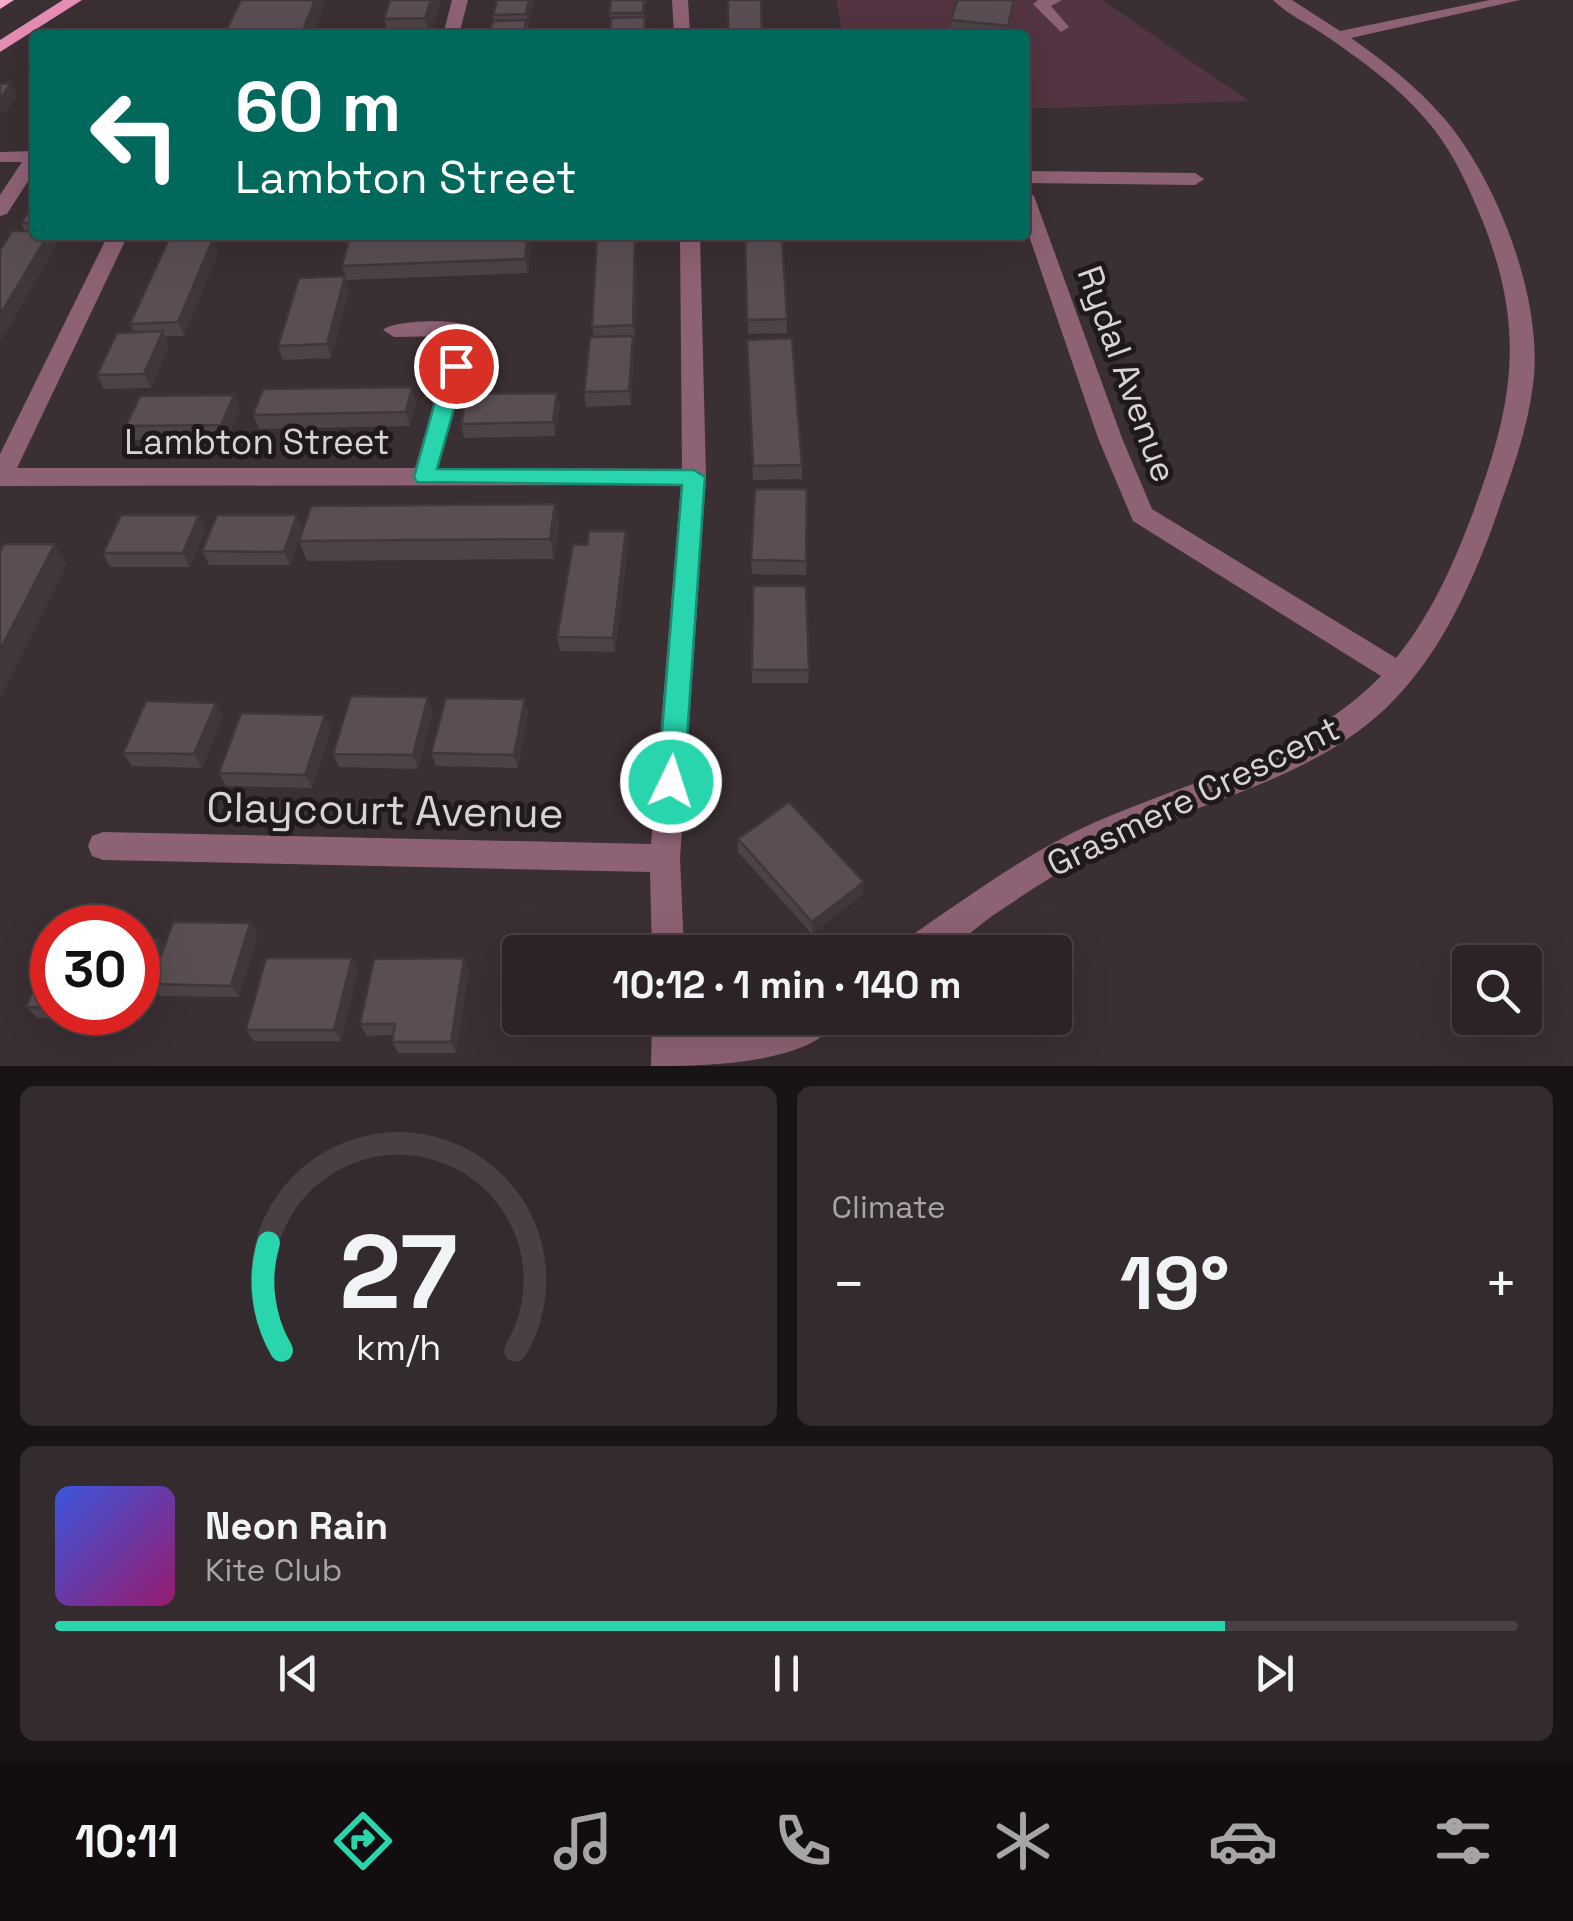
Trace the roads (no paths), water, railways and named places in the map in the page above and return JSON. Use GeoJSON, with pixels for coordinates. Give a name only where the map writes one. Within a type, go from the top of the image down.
{"type":"FeatureCollection","features":[{"type":"Feature","properties":{"kind":"main road"},"geometry":{"type":"LineString","coordinates":[[0,47],[74,0]]}},
{"type":"Feature","properties":{"kind":"street"},"geometry":{"type":"LineString","coordinates":[[452,30],[460,0]]}},
{"type":"Feature","properties":{"kind":"street"},"geometry":{"type":"LineString","coordinates":[[680,0],[682,30]]}},
{"type":"Feature","properties":{"kind":"street"},"geometry":{"type":"LineString","coordinates":[[1054,0],[1041,4],[1061,27]]}},
{"type":"Feature","properties":{"kind":"street","name":"Grasmere Crescent"},"geometry":{"type":"LineString","coordinates":[[940,935],[1096,837],[1292,754],[1353,719],[1401,675],[1442,612],[1476,540],[1508,448],[1524,371],[1519,298],[1486,208],[1453,141],[1418,104],[1339,36],[1280,0]]}},
{"type":"Feature","properties":{"kind":"street"},"geometry":{"type":"LineString","coordinates":[[1339,36],[1512,0]]}},
{"type":"Feature","properties":{"kind":"street"},"geometry":{"type":"LineString","coordinates":[[0,157],[30,156]]}},
{"type":"Feature","properties":{"kind":"street"},"geometry":{"type":"LineString","coordinates":[[0,210],[30,164]]}},
{"type":"Feature","properties":{"kind":"street"},"geometry":{"type":"LineString","coordinates":[[1030,177],[1195,179]]}},
{"type":"Feature","properties":{"kind":"street","name":"Rydal Avenue"},"geometry":{"type":"LineString","coordinates":[[1030,210],[1110,438],[1142,515],[1401,675]]}},
{"type":"Feature","properties":{"kind":"street"},"geometry":{"type":"LineString","coordinates":[[0,477],[116,240]]}},
{"type":"Feature","properties":{"kind":"street"},"geometry":{"type":"LineString","coordinates":[[668,935],[666,858],[694,477],[690,240]]}},
{"type":"Feature","properties":{"kind":"street"},"geometry":{"type":"LineString","coordinates":[[394,330],[466,329],[424,477]]}},
{"type":"Feature","properties":{"kind":"street","name":"Lambton Street"},"geometry":{"type":"LineString","coordinates":[[0,477],[694,477]]}},
{"type":"Feature","properties":{"kind":"street","name":"Claycourt Avenue"},"geometry":{"type":"LineString","coordinates":[[103,846],[666,858]]}},
{"type":"Feature","properties":{"kind":"street"},"geometry":{"type":"LineString","coordinates":[[669,1043],[753,1044],[780,1035]]}}]}
